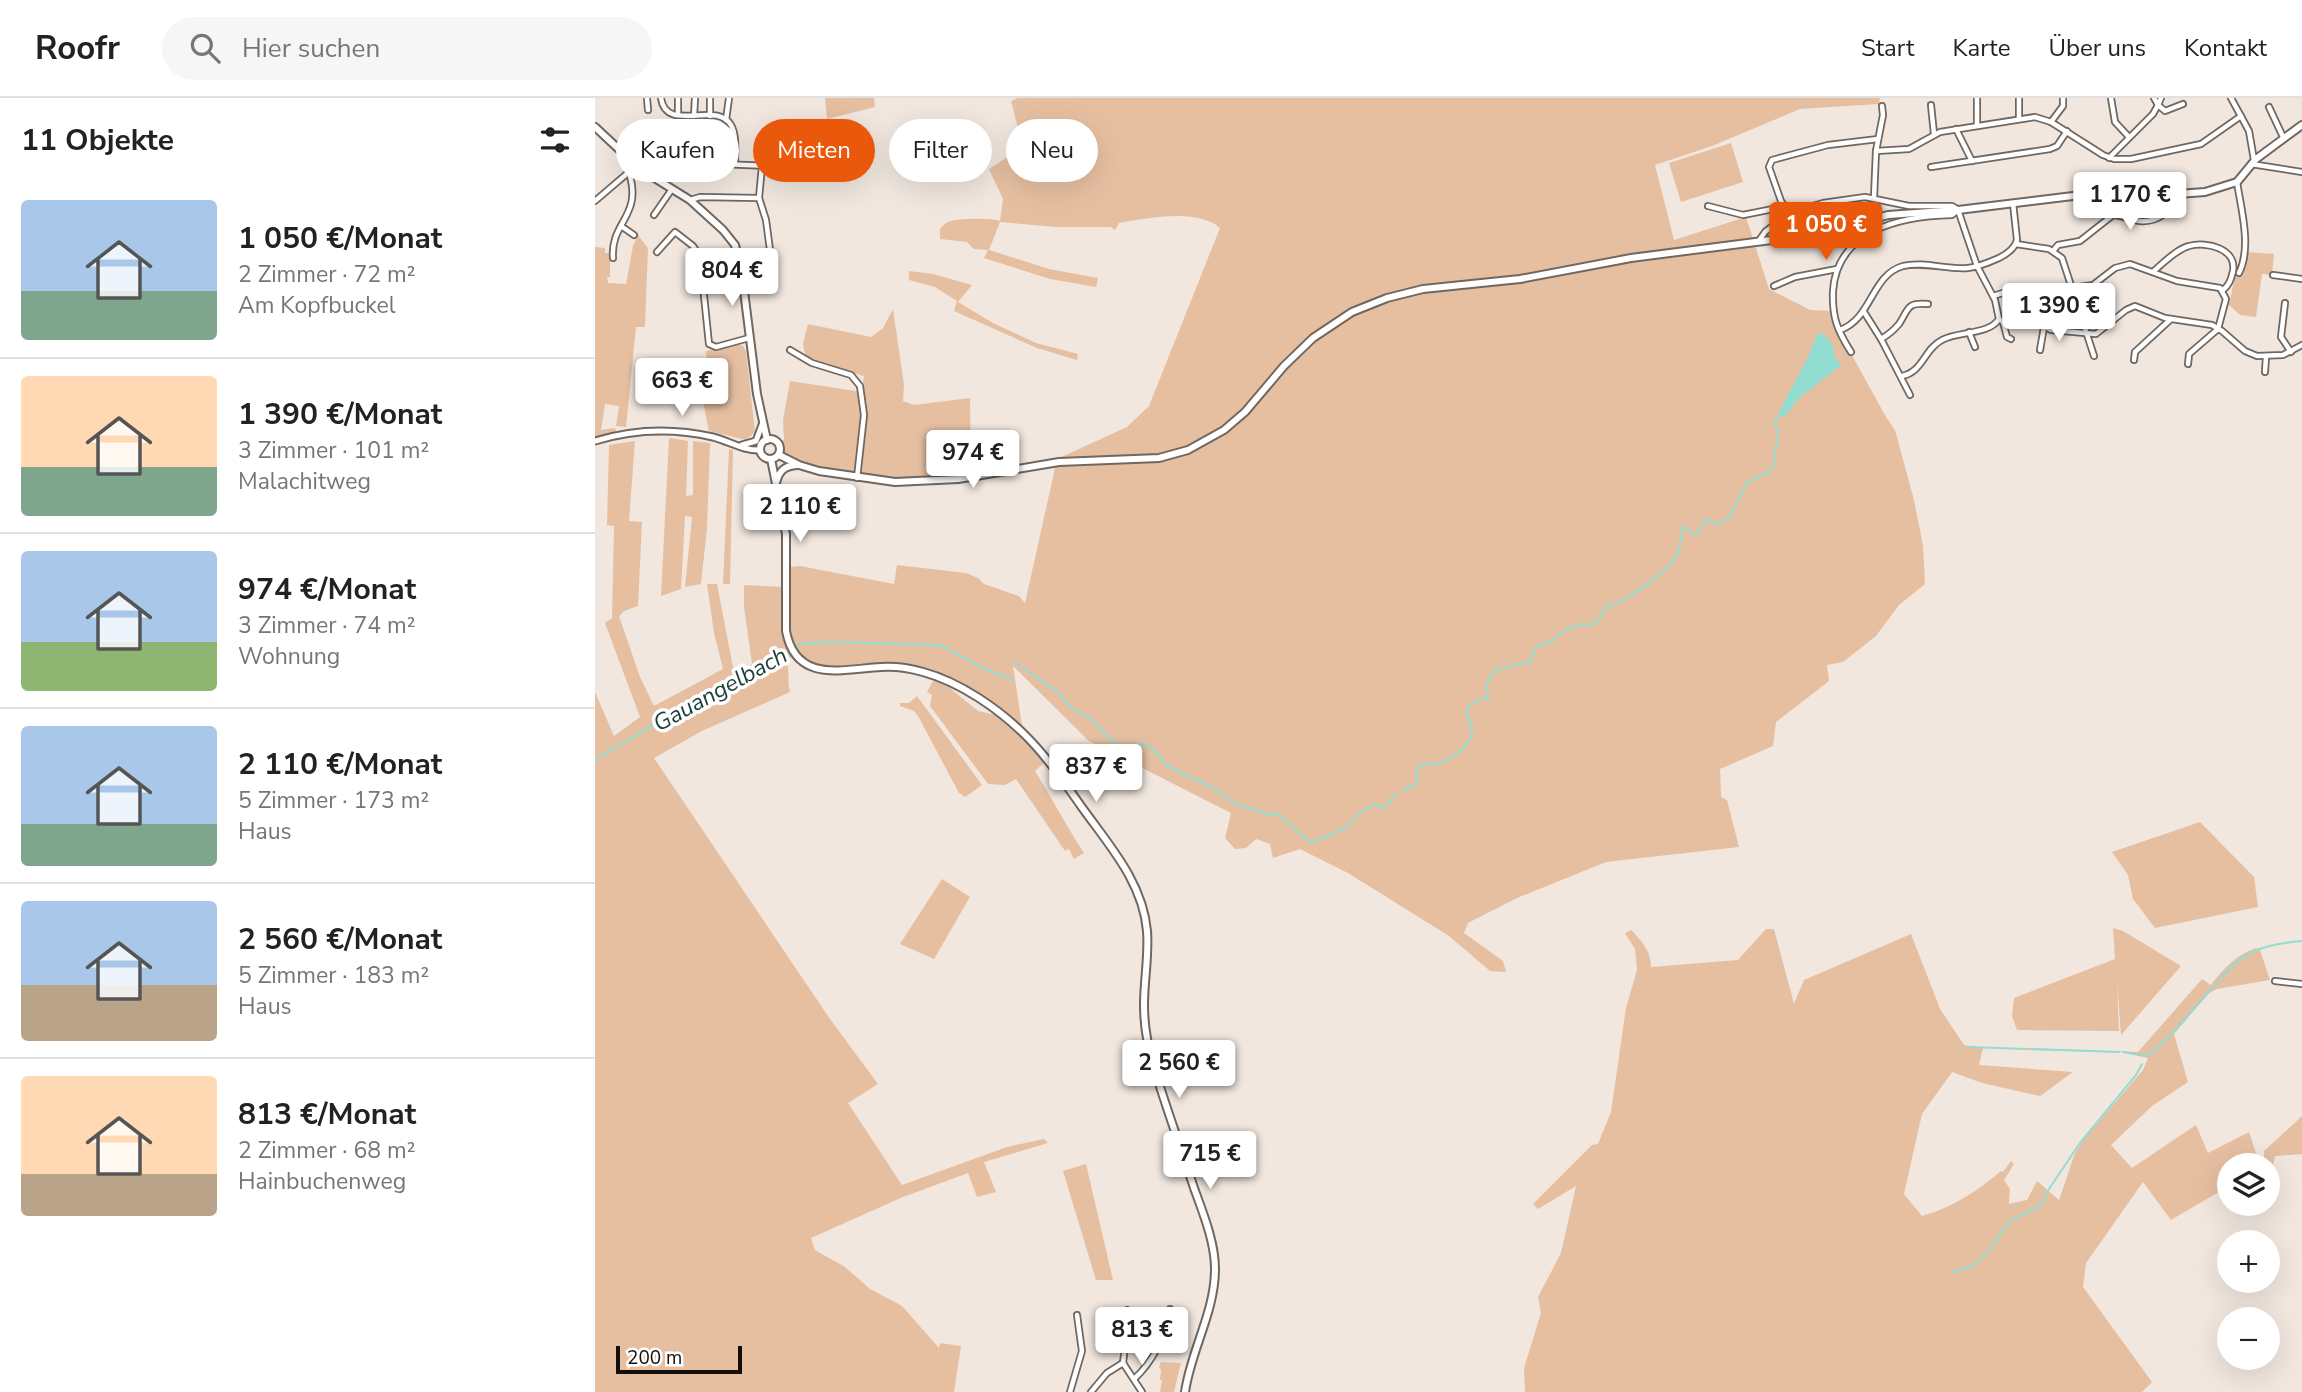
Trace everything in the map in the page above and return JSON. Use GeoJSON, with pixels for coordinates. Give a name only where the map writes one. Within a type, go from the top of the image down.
{"type":"FeatureCollection","features":[{"type":"Feature","properties":{"kind":"main road"},"geometry":{"type":"LineString","coordinates":[[779,455],[799,465],[857,478],[895,482],[934,481],[1044,464],[1143,460],[1174,454],[1208,441],[1224,430],[1245,412],[1302,347],[1323,330],[1366,306],[1423,289],[1520,279],[1632,258],[1818,234],[1877,216],[1958,210],[2081,195],[2136,197],[2205,192],[2237,182],[2253,162],[2302,125]]}},
{"type":"Feature","properties":{"kind":"main road"},"geometry":{"type":"LineString","coordinates":[[595,127],[616,147]]}},
{"type":"Feature","properties":{"kind":"main road"},"geometry":{"type":"LineString","coordinates":[[661,182],[690,200],[732,240],[742,275],[749,338],[767,440]]}},
{"type":"Feature","properties":{"kind":"main road"},"geometry":{"type":"LineString","coordinates":[[767,440],[760,450],[763,457],[771,459],[779,455]]}},
{"type":"Feature","properties":{"kind":"main road"},"geometry":{"type":"LineString","coordinates":[[767,440],[778,443],[779,455]]}},
{"type":"Feature","properties":{"kind":"main road"},"geometry":{"type":"LineString","coordinates":[[771,459],[786,534],[786,629],[788,641],[797,656],[812,667],[825,671],[894,667],[923,671],[949,682],[986,705],[1016,726],[1041,752],[1125,868],[1137,889],[1145,913],[1147,933],[1145,1017],[1153,1065],[1201,1208],[1215,1265],[1211,1301],[1190,1365],[1185,1392]]}},
{"type":"Feature","properties":{"kind":"main road"},"geometry":{"type":"LineString","coordinates":[[776,485],[782,470],[787,466],[799,465]]}},
{"type":"Feature","properties":{"kind":"street"},"geometry":{"type":"LineString","coordinates":[[647,98],[648,110]]}},
{"type":"Feature","properties":{"kind":"street"},"geometry":{"type":"LineString","coordinates":[[661,98],[665,110],[678,116],[710,116],[722,119]]}},
{"type":"Feature","properties":{"kind":"street"},"geometry":{"type":"LineString","coordinates":[[678,98],[678,116]]}},
{"type":"Feature","properties":{"kind":"street"},"geometry":{"type":"LineString","coordinates":[[694,116],[695,98]]}},
{"type":"Feature","properties":{"kind":"street"},"geometry":{"type":"LineString","coordinates":[[710,98],[710,116]]}},
{"type":"Feature","properties":{"kind":"street"},"geometry":{"type":"LineString","coordinates":[[726,119],[729,98]]}},
{"type":"Feature","properties":{"kind":"street"},"geometry":{"type":"LineString","coordinates":[[1977,98],[1977,125]]}},
{"type":"Feature","properties":{"kind":"street"},"geometry":{"type":"LineString","coordinates":[[2019,98],[2019,118]]}},
{"type":"Feature","properties":{"kind":"street"},"geometry":{"type":"LineString","coordinates":[[2052,122],[2063,106],[2063,98]]}},
{"type":"Feature","properties":{"kind":"street"},"geometry":{"type":"LineString","coordinates":[[2111,98],[2115,122],[2129,137]]}},
{"type":"Feature","properties":{"kind":"street"},"geometry":{"type":"LineString","coordinates":[[2154,98],[2165,111],[2183,104]]}},
{"type":"Feature","properties":{"kind":"street"},"geometry":{"type":"LineString","coordinates":[[2109,158],[2153,114],[2161,98]]}},
{"type":"Feature","properties":{"kind":"street"},"geometry":{"type":"LineString","coordinates":[[2231,98],[2249,131],[2253,162],[2302,172]]}},
{"type":"Feature","properties":{"kind":"street"},"geometry":{"type":"LineString","coordinates":[[1874,198],[1876,151],[1884,115],[1882,106]]}},
{"type":"Feature","properties":{"kind":"street"},"geometry":{"type":"LineString","coordinates":[[1931,106],[1934,134]]}},
{"type":"Feature","properties":{"kind":"street"},"geometry":{"type":"LineString","coordinates":[[2269,107],[2285,140]]}},
{"type":"Feature","properties":{"kind":"street"},"geometry":{"type":"LineString","coordinates":[[1876,151],[1909,149],[1934,134],[2035,117],[2052,122],[2109,158],[2131,159],[2201,144],[2241,116]]}},
{"type":"Feature","properties":{"kind":"street"},"geometry":{"type":"LineString","coordinates":[[1957,129],[1972,161]]}},
{"type":"Feature","properties":{"kind":"street"},"geometry":{"type":"LineString","coordinates":[[1931,167],[2052,149],[2067,131]]}},
{"type":"Feature","properties":{"kind":"street"},"geometry":{"type":"LineString","coordinates":[[1789,212],[1783,207],[1769,167],[1772,160],[1828,145],[1878,139]]}},
{"type":"Feature","properties":{"kind":"street"},"geometry":{"type":"LineString","coordinates":[[595,201],[618,182]]}},
{"type":"Feature","properties":{"kind":"street"},"geometry":{"type":"LineString","coordinates":[[613,258],[613,245],[629,215],[634,188],[632,182]]}},
{"type":"Feature","properties":{"kind":"street"},"geometry":{"type":"LineString","coordinates":[[760,182],[759,198],[766,220],[772,265]]}},
{"type":"Feature","properties":{"kind":"street"},"geometry":{"type":"LineString","coordinates":[[2237,182],[2245,250],[2244,263],[2239,273]]}},
{"type":"Feature","properties":{"kind":"street"},"geometry":{"type":"LineString","coordinates":[[654,215],[672,188]]}},
{"type":"Feature","properties":{"kind":"street"},"geometry":{"type":"LineString","coordinates":[[2053,251],[2059,245],[2080,241],[2113,215],[2140,221],[2152,220],[2173,207],[2181,194]]}},
{"type":"Feature","properties":{"kind":"street"},"geometry":{"type":"LineString","coordinates":[[690,200],[700,197],[759,198]]}},
{"type":"Feature","properties":{"kind":"street"},"geometry":{"type":"LineString","coordinates":[[1757,242],[1789,212],[1836,201],[1863,197],[1909,206],[1951,206],[1958,210],[1977,266],[1993,296],[1999,318],[1994,325],[1938,342],[1913,373],[1902,376]]}},
{"type":"Feature","properties":{"kind":"street"},"geometry":{"type":"LineString","coordinates":[[2013,204],[2017,244]]}},
{"type":"Feature","properties":{"kind":"street"},"geometry":{"type":"LineString","coordinates":[[1709,206],[1743,215],[1783,207]]}},
{"type":"Feature","properties":{"kind":"street"},"geometry":{"type":"LineString","coordinates":[[1851,352],[1834,321],[1832,311],[1836,269],[1846,253],[1855,243],[1879,229],[1899,222],[1952,215],[1958,210]]}},
{"type":"Feature","properties":{"kind":"street"},"geometry":{"type":"LineString","coordinates":[[621,226],[634,235]]}},
{"type":"Feature","properties":{"kind":"street"},"geometry":{"type":"LineString","coordinates":[[657,252],[675,232],[697,249],[709,345],[716,346],[749,338]]}},
{"type":"Feature","properties":{"kind":"street"},"geometry":{"type":"LineString","coordinates":[[2017,244],[2053,251],[2064,261],[2094,356]]}},
{"type":"Feature","properties":{"kind":"street"},"geometry":{"type":"LineString","coordinates":[[1840,330],[1849,326],[1864,312],[1882,281],[1899,268],[1912,265],[1965,268],[1977,266],[2003,256],[2017,244]]}},
{"type":"Feature","properties":{"kind":"street"},"geometry":{"type":"LineString","coordinates":[[2154,271],[2186,247],[2220,248],[2229,253],[2234,265],[2229,283],[2223,290]]}},
{"type":"Feature","properties":{"kind":"street"},"geometry":{"type":"LineString","coordinates":[[2073,288],[2093,285],[2115,268],[2138,265],[2178,281],[2213,285],[2223,290],[2226,299],[2218,328],[2189,354],[2188,364]]}},
{"type":"Feature","properties":{"kind":"street"},"geometry":{"type":"LineString","coordinates":[[1775,286],[1794,277],[1836,269]]}},
{"type":"Feature","properties":{"kind":"street"},"geometry":{"type":"LineString","coordinates":[[2273,275],[2302,279]]}},
{"type":"Feature","properties":{"kind":"street"},"geometry":{"type":"LineString","coordinates":[[1993,296],[2022,287],[2030,289],[2044,326],[2040,350]]}},
{"type":"Feature","properties":{"kind":"street"},"geometry":{"type":"LineString","coordinates":[[1881,339],[1898,326],[1914,303],[1928,304]]}},
{"type":"Feature","properties":{"kind":"street"},"geometry":{"type":"LineString","coordinates":[[2285,303],[2281,337],[2291,352]]}},
{"type":"Feature","properties":{"kind":"street"},"geometry":{"type":"LineString","coordinates":[[2044,326],[2051,330],[2098,333],[2135,306],[2171,319],[2218,328],[2245,351],[2266,357],[2291,352],[2302,345]]}},
{"type":"Feature","properties":{"kind":"street"},"geometry":{"type":"LineString","coordinates":[[1864,312],[1902,376],[1910,396]]}},
{"type":"Feature","properties":{"kind":"street"},"geometry":{"type":"LineString","coordinates":[[1999,318],[2003,322],[2007,337],[2011,339]]}},
{"type":"Feature","properties":{"kind":"street"},"geometry":{"type":"LineString","coordinates":[[2134,360],[2135,352],[2171,319]]}},
{"type":"Feature","properties":{"kind":"street"},"geometry":{"type":"LineString","coordinates":[[1969,332],[1975,347]]}},
{"type":"Feature","properties":{"kind":"street"},"geometry":{"type":"LineString","coordinates":[[790,350],[812,363],[851,375],[860,386],[864,416],[857,478]]}},
{"type":"Feature","properties":{"kind":"street"},"geometry":{"type":"LineString","coordinates":[[2265,372],[2266,357]]}},
{"type":"Feature","properties":{"kind":"street"},"geometry":{"type":"LineString","coordinates":[[742,445],[757,439],[763,422]]}},
{"type":"Feature","properties":{"kind":"street"},"geometry":{"type":"LineString","coordinates":[[595,441],[630,433],[665,430],[704,435],[751,450],[760,450]]}},
{"type":"Feature","properties":{"kind":"street"},"geometry":{"type":"LineString","coordinates":[[2275,981],[2302,984]]}},
{"type":"Feature","properties":{"kind":"street"},"geometry":{"type":"LineString","coordinates":[[1134,1379],[1155,1351],[1170,1309]]}},
{"type":"Feature","properties":{"kind":"street"},"geometry":{"type":"LineString","coordinates":[[1126,1310],[1129,1316],[1123,1363],[1142,1392]]}},
{"type":"Feature","properties":{"kind":"street"},"geometry":{"type":"LineString","coordinates":[[1070,1392],[1082,1349],[1077,1315]]}},
{"type":"Feature","properties":{"kind":"street"},"geometry":{"type":"LineString","coordinates":[[1091,1392],[1107,1373],[1123,1363]]}},
{"type":"Feature","properties":{"kind":"shaded area"},"geometry":{"type":"Polygon","coordinates":[[[825,98],[874,98],[875,107],[827,119],[825,98]]]}},
{"type":"Feature","properties":{"kind":"shaded area"},"geometry":{"type":"Polygon","coordinates":[[[1018,98],[1880,98],[1879,104],[1800,109],[1712,146],[1655,165],[1674,240],[1746,217],[1769,289],[1810,310],[1834,311],[1853,357],[1895,430],[1923,546],[1925,584],[1899,605],[1876,636],[1843,662],[1827,665],[1829,681],[1776,722],[1773,746],[1720,769],[1721,797],[1727,800],[1739,847],[1606,862],[1517,898],[1468,923],[1464,933],[1503,961],[1506,972],[1490,971],[1449,936],[1348,873],[1300,849],[1273,858],[1270,844],[1256,839],[1246,848],[1235,849],[1225,838],[1231,813],[1089,741],[1013,666],[1022,726],[953,681],[924,669],[822,667],[798,651],[789,626],[789,567],[800,566],[894,584],[897,565],[966,573],[984,584],[1019,596],[1025,603],[1057,459],[1127,427],[1149,406],[1220,228],[1199,218],[1186,216],[1119,223],[1115,230],[1111,227],[1056,227],[1000,222],[989,250],[1049,269],[1098,278],[1096,287],[1050,279],[984,258],[988,250],[974,249],[967,242],[940,239],[940,229],[952,221],[1000,221],[1003,199],[992,175],[992,167],[1006,158],[1006,182],[1098,182],[1098,119],[1016,119],[1011,101],[1018,98]]]}},
{"type":"Feature","properties":{"kind":"shaded area"},"geometry":{"type":"Polygon","coordinates":[[[1731,143],[1743,182],[1681,202],[1669,163],[1731,143]]]}},
{"type":"Feature","properties":{"kind":"shaded area"},"geometry":{"type":"Polygon","coordinates":[[[638,235],[648,248],[645,327],[636,327],[626,427],[616,426],[619,406],[605,404],[601,430],[615,428],[616,431],[595,437],[595,247],[605,248],[605,253],[610,253],[608,283],[626,284],[633,246],[638,235]]]}},
{"type":"Feature","properties":{"kind":"shaded area"},"geometry":{"type":"Polygon","coordinates":[[[2246,252],[2274,254],[2272,275],[2262,274],[2256,317],[2240,315],[2229,305],[2235,276],[2244,272],[2246,252]]]}},
{"type":"Feature","properties":{"kind":"shaded area"},"geometry":{"type":"Polygon","coordinates":[[[909,271],[933,274],[972,285],[958,302],[993,323],[1036,343],[1078,354],[1077,360],[1037,348],[954,311],[957,301],[935,287],[909,280],[909,271]]]}},
{"type":"Feature","properties":{"kind":"shaded area"},"geometry":{"type":"Polygon","coordinates":[[[893,309],[904,385],[903,401],[914,405],[970,398],[971,474],[916,480],[869,477],[814,467],[799,462],[784,451],[781,441],[784,440],[783,420],[790,381],[862,392],[864,376],[817,364],[806,358],[803,344],[808,324],[871,337],[883,328],[893,309]]]}},
{"type":"Feature","properties":{"kind":"shaded area"},"geometry":{"type":"Polygon","coordinates":[[[738,344],[746,351],[755,432],[746,440],[709,431],[704,403],[704,389],[708,378],[706,351],[738,344]]]}},
{"type":"Feature","properties":{"kind":"shaded area"},"geometry":{"type":"Polygon","coordinates":[[[669,438],[688,441],[686,496],[693,495],[693,441],[710,443],[707,528],[701,584],[685,587],[692,517],[685,516],[681,589],[661,596],[669,438]]]}},
{"type":"Feature","properties":{"kind":"shaded area"},"geometry":{"type":"Polygon","coordinates":[[[635,441],[629,521],[642,522],[638,606],[619,616],[640,677],[654,706],[723,669],[714,633],[707,584],[717,584],[733,667],[741,674],[752,664],[744,607],[744,585],[783,587],[783,622],[793,656],[786,660],[790,692],[702,731],[654,758],[830,1019],[878,1084],[848,1103],[902,1185],[1007,1147],[1044,1139],[1048,1143],[984,1162],[996,1192],[977,1197],[968,1173],[903,1197],[811,1238],[815,1250],[845,1267],[870,1289],[902,1306],[939,1348],[940,1343],[961,1346],[954,1392],[595,1392],[595,692],[614,736],[640,717],[605,623],[612,618],[614,526],[607,525],[609,445],[635,441]]]}},
{"type":"Feature","properties":{"kind":"shaded area"},"geometry":{"type":"Polygon","coordinates":[[[729,449],[733,450],[730,584],[723,584],[729,449]]]}},
{"type":"Feature","properties":{"kind":"shaded area"},"geometry":{"type":"Polygon","coordinates":[[[934,679],[946,685],[978,711],[996,715],[1035,749],[1045,762],[1035,771],[1084,853],[1074,859],[1069,849],[1065,851],[1016,779],[1005,785],[988,784],[930,706],[932,695],[927,692],[934,679]]]}},
{"type":"Feature","properties":{"kind":"shaded area"},"geometry":{"type":"Polygon","coordinates":[[[917,696],[982,785],[965,797],[959,793],[918,716],[914,711],[900,706],[900,703],[909,703],[917,696]]]}},
{"type":"Feature","properties":{"kind":"shaded area"},"geometry":{"type":"Polygon","coordinates":[[[2200,822],[2254,877],[2258,907],[2155,928],[2133,899],[2128,875],[2112,852],[2200,822]]]}},
{"type":"Feature","properties":{"kind":"shaded area"},"geometry":{"type":"Polygon","coordinates":[[[942,879],[970,897],[934,959],[900,944],[942,879]]]}},
{"type":"Feature","properties":{"kind":"shaded area"},"geometry":{"type":"Polygon","coordinates":[[[2113,928],[2123,931],[2181,966],[2121,1035],[2117,981],[2119,1031],[2017,1030],[2012,1016],[2014,998],[2115,959],[2113,928]]]}},
{"type":"Feature","properties":{"kind":"shaded area"},"geometry":{"type":"Polygon","coordinates":[[[1766,929],[1774,929],[1794,1004],[1804,980],[1911,934],[1940,1009],[1964,1045],[1983,1048],[1979,1065],[2073,1072],[2040,1096],[1982,1083],[1952,1072],[1922,1114],[1904,1194],[1922,1216],[1964,1198],[2003,1172],[2011,1161],[2014,1164],[2004,1180],[2010,1189],[2009,1204],[2027,1200],[2037,1181],[2059,1200],[2075,1153],[2143,1070],[2148,1058],[2120,1052],[2025,1048],[2138,1052],[2202,979],[2211,985],[2236,958],[2256,948],[2260,950],[2270,980],[2217,989],[2209,993],[2174,1034],[2188,1082],[2152,1106],[2111,1145],[2132,1168],[2196,1125],[2208,1153],[2249,1132],[2256,1153],[2217,1153],[2217,1193],[2171,1220],[2143,1182],[2086,1263],[2083,1287],[2152,1382],[2142,1392],[1525,1392],[1524,1368],[1541,1313],[1538,1297],[1561,1253],[1576,1186],[1538,1209],[1533,1204],[1592,1145],[1598,1144],[1611,1112],[1626,1008],[1637,970],[1635,949],[1625,933],[1631,930],[1642,942],[1648,951],[1651,967],[1738,960],[1766,929]]]}},
{"type":"Feature","properties":{"kind":"shaded area"},"geometry":{"type":"Polygon","coordinates":[[[2302,1116],[2302,1154],[2280,1156],[2280,1153],[2264,1151],[2302,1116]]]}},
{"type":"Feature","properties":{"kind":"shaded area"},"geometry":{"type":"Polygon","coordinates":[[[1086,1164],[1113,1280],[1096,1280],[1063,1171],[1086,1164]]]}},
{"type":"Feature","properties":{"kind":"shaded area"},"geometry":{"type":"Polygon","coordinates":[[[1161,1362],[1181,1363],[1174,1392],[1160,1392],[1161,1362]]]}},
{"type":"Feature","properties":{"kind":"water"},"geometry":{"type":"Polygon","coordinates":[[[1818,332],[1831,343],[1834,358],[1839,361],[1840,366],[1799,398],[1785,416],[1779,417],[1779,412],[1818,332]]]}},
{"type":"Feature","properties":{"kind":"waterway","name":"Gauangelbach"},"geometry":{"type":"LineString","coordinates":[[1403,790],[1417,784],[1416,772],[1420,765],[1441,762],[1459,752],[1468,743],[1472,732],[1467,709],[1473,702],[1488,698],[1487,683],[1496,668],[1529,663],[1537,645],[1550,643],[1564,630],[1582,624],[1592,625],[1601,617],[1607,605],[1625,599],[1647,585],[1674,560],[1684,526],[1697,534],[1706,519],[1718,525],[1729,517],[1747,482],[1769,472],[1773,465],[1778,436],[1775,420],[1780,415]]}},
{"type":"Feature","properties":{"kind":"waterway","name":"Gauangelbach"},"geometry":{"type":"LineString","coordinates":[[795,647],[799,644],[827,642],[940,645],[985,669],[1012,679]]}},
{"type":"Feature","properties":{"kind":"waterway","name":"Gauangelbach"},"geometry":{"type":"LineString","coordinates":[[595,760],[749,668],[775,660],[790,651]]}},
{"type":"Feature","properties":{"kind":"waterway","name":"Gauangelbach"},"geometry":{"type":"LineString","coordinates":[[1014,662],[1058,692],[1069,705],[1090,718],[1120,746],[1142,744],[1151,747],[1166,765],[1213,788],[1234,803],[1267,814],[1280,815],[1310,843],[1346,828],[1361,812],[1374,804],[1384,808],[1396,794]]}},
{"type":"Feature","properties":{"kind":"waterway"},"geometry":{"type":"LineString","coordinates":[[2215,985],[2243,957],[2275,944],[2302,941]]}},
{"type":"Feature","properties":{"kind":"waterway"},"geometry":{"type":"LineString","coordinates":[[2123,1052],[2147,1056],[2171,1035],[2213,987]]}},
{"type":"Feature","properties":{"kind":"waterway"},"geometry":{"type":"LineString","coordinates":[[1970,1047],[2025,1049]]}},
{"type":"Feature","properties":{"kind":"waterway"},"geometry":{"type":"LineString","coordinates":[[2031,1049],[2119,1052]]}},
{"type":"Feature","properties":{"kind":"waterway"},"geometry":{"type":"LineString","coordinates":[[1953,1272],[1980,1260],[2009,1221],[2042,1203],[2080,1143],[2142,1064]]}}]}
